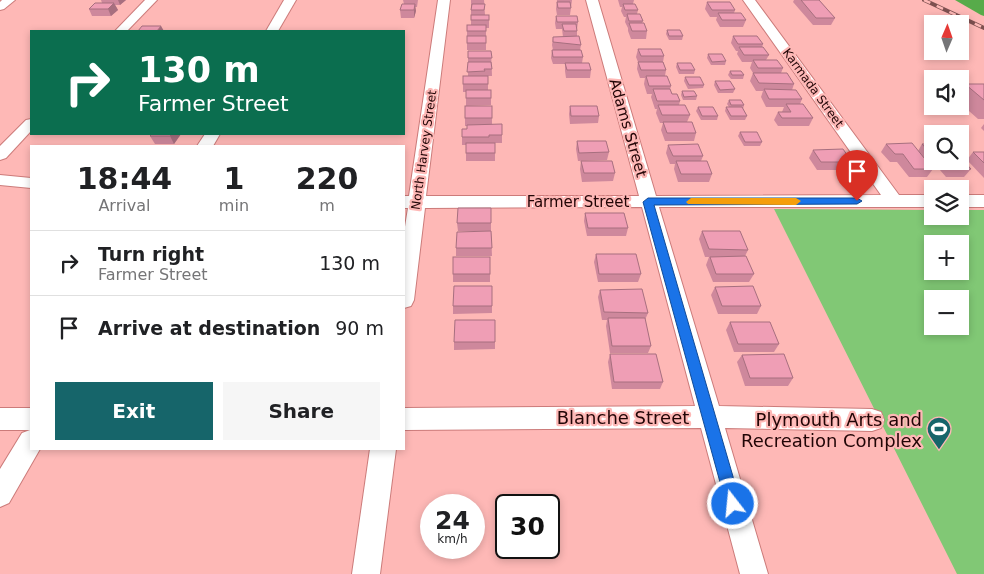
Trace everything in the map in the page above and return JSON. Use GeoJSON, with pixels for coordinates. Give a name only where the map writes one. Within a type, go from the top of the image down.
{"type":"FeatureCollection","features":[{"type":"Feature","properties":{"kind":"street"},"geometry":{"type":"LineString","coordinates":[[0,7],[9,0]]}},
{"type":"Feature","properties":{"kind":"street"},"geometry":{"type":"LineString","coordinates":[[122,30],[152,0]]}},
{"type":"Feature","properties":{"kind":"street"},"geometry":{"type":"LineString","coordinates":[[273,30],[290,0]]}},
{"type":"Feature","properties":{"kind":"street","name":"North Harvey Street"},"geometry":{"type":"LineString","coordinates":[[405,284],[410,202],[444,0]]}},
{"type":"Feature","properties":{"kind":"street","name":"Adams Street"},"geometry":{"type":"LineString","coordinates":[[592,0],[708,417],[754,574]]}},
{"type":"Feature","properties":{"kind":"street","name":"Karmada Street"},"geometry":{"type":"LineString","coordinates":[[749,0],[894,201]]}},
{"type":"Feature","properties":{"kind":"street"},"geometry":{"type":"LineString","coordinates":[[0,155],[30,124]]}},
{"type":"Feature","properties":{"kind":"street"},"geometry":{"type":"LineString","coordinates":[[0,180],[30,183]]}},
{"type":"Feature","properties":{"kind":"street","name":"Farmer Street"},"geometry":{"type":"LineString","coordinates":[[410,202],[924,201]]}},
{"type":"Feature","properties":{"kind":"street"},"geometry":{"type":"LineString","coordinates":[[969,201],[984,201]]}},
{"type":"Feature","properties":{"kind":"street","name":"Blanche Street"},"geometry":{"type":"LineString","coordinates":[[405,419],[708,417],[872,420]]}},
{"type":"Feature","properties":{"kind":"street"},"geometry":{"type":"LineString","coordinates":[[0,419],[30,419]]}},
{"type":"Feature","properties":{"kind":"street"},"geometry":{"type":"LineString","coordinates":[[0,494],[30,443]]}},
{"type":"Feature","properties":{"kind":"street"},"geometry":{"type":"LineString","coordinates":[[366,574],[383,450]]}},
{"type":"Feature","properties":{"kind":"green space"},"geometry":{"type":"Polygon","coordinates":[[[955,0],[984,0],[984,16],[981,15],[955,0]]]}},
{"type":"Feature","properties":{"kind":"green space","name":"Plymouth Arts and Recreation Complex"},"geometry":{"type":"Polygon","coordinates":[[[774,209],[924,210],[924,225],[969,225],[969,210],[984,210],[984,574],[957,574],[774,209]]]}},
{"type":"Feature","properties":{"kind":"building"},"geometry":{"type":"Polygon","coordinates":[[[801,0],[819,0],[835,18],[816,18],[801,0]]]}},
{"type":"Feature","properties":{"kind":"building"},"geometry":{"type":"Polygon","coordinates":[[[557,2],[570,2],[571,8],[558,8],[557,2]]]}},
{"type":"Feature","properties":{"kind":"building"},"geometry":{"type":"Polygon","coordinates":[[[707,2],[730,2],[735,10],[712,10],[707,2]]]}},
{"type":"Feature","properties":{"kind":"building"},"geometry":{"type":"Polygon","coordinates":[[[95,3],[114,3],[108,9],[89,9],[95,3]]]}},
{"type":"Feature","properties":{"kind":"building"},"geometry":{"type":"Polygon","coordinates":[[[402,4],[415,4],[414,10],[400,10],[402,4]]]}},
{"type":"Feature","properties":{"kind":"building"},"geometry":{"type":"Polygon","coordinates":[[[472,4],[485,4],[484,10],[471,10],[472,4]]]}},
{"type":"Feature","properties":{"kind":"building"},"geometry":{"type":"Polygon","coordinates":[[[623,4],[635,4],[638,10],[625,10],[623,4]]]}},
{"type":"Feature","properties":{"kind":"building"},"geometry":{"type":"Polygon","coordinates":[[[718,13],[741,13],[746,20],[722,20],[718,13]]]}},
{"type":"Feature","properties":{"kind":"building"},"geometry":{"type":"Polygon","coordinates":[[[627,14],[640,14],[643,21],[629,21],[627,14]]]}},
{"type":"Feature","properties":{"kind":"building"},"geometry":{"type":"Polygon","coordinates":[[[471,15],[489,15],[489,20],[471,20],[471,15]]]}},
{"type":"Feature","properties":{"kind":"building"},"geometry":{"type":"Polygon","coordinates":[[[556,16],[577,16],[578,22],[557,22],[556,16]]]}},
{"type":"Feature","properties":{"kind":"building"},"geometry":{"type":"Polygon","coordinates":[[[629,23],[644,23],[647,31],[632,31],[629,23]]]}},
{"type":"Feature","properties":{"kind":"building"},"geometry":{"type":"Polygon","coordinates":[[[562,24],[576,24],[577,31],[564,31],[562,24]]]}},
{"type":"Feature","properties":{"kind":"building"},"geometry":{"type":"Polygon","coordinates":[[[467,25],[486,25],[486,31],[467,31],[467,25]]]}},
{"type":"Feature","properties":{"kind":"building"},"geometry":{"type":"Polygon","coordinates":[[[142,26],[161,26],[158,30],[139,30],[142,26]]]}},
{"type":"Feature","properties":{"kind":"building"},"geometry":{"type":"Polygon","coordinates":[[[667,30],[680,30],[683,36],[669,36],[667,30]]]}},
{"type":"Feature","properties":{"kind":"building"},"geometry":{"type":"Polygon","coordinates":[[[467,36],[486,36],[486,43],[467,43],[467,36]]]}},
{"type":"Feature","properties":{"kind":"building"},"geometry":{"type":"Polygon","coordinates":[[[579,36],[581,45],[553,42],[553,37],[579,36]]]}},
{"type":"Feature","properties":{"kind":"building"},"geometry":{"type":"Polygon","coordinates":[[[733,36],[757,36],[763,44],[738,44],[733,36]]]}},
{"type":"Feature","properties":{"kind":"building"},"geometry":{"type":"Polygon","coordinates":[[[739,47],[763,47],[769,55],[744,55],[739,47]]]}},
{"type":"Feature","properties":{"kind":"building"},"geometry":{"type":"Polygon","coordinates":[[[638,49],[661,49],[664,56],[641,56],[638,49]]]}},
{"type":"Feature","properties":{"kind":"building"},"geometry":{"type":"Polygon","coordinates":[[[552,50],[581,50],[583,57],[553,57],[552,50]]]}},
{"type":"Feature","properties":{"kind":"building"},"geometry":{"type":"Polygon","coordinates":[[[468,51],[491,51],[492,58],[468,58],[468,51]]]}},
{"type":"Feature","properties":{"kind":"building"},"geometry":{"type":"Polygon","coordinates":[[[708,54],[722,54],[726,61],[712,62],[708,54]]]}},
{"type":"Feature","properties":{"kind":"building"},"geometry":{"type":"Polygon","coordinates":[[[753,60],[777,60],[783,68],[758,68],[753,60]]]}},
{"type":"Feature","properties":{"kind":"building"},"geometry":{"type":"Polygon","coordinates":[[[468,62],[491,62],[492,69],[467,72],[468,62]]]}},
{"type":"Feature","properties":{"kind":"building"},"geometry":{"type":"Polygon","coordinates":[[[638,62],[663,62],[666,70],[641,70],[638,62]]]}},
{"type":"Feature","properties":{"kind":"building"},"geometry":{"type":"Polygon","coordinates":[[[565,63],[589,63],[591,70],[567,70],[565,63]]]}},
{"type":"Feature","properties":{"kind":"building"},"geometry":{"type":"Polygon","coordinates":[[[677,63],[691,63],[695,70],[680,70],[677,63]]]}},
{"type":"Feature","properties":{"kind":"building"},"geometry":{"type":"Polygon","coordinates":[[[730,71],[741,71],[744,75],[732,75],[730,71]]]}},
{"type":"Feature","properties":{"kind":"building"},"geometry":{"type":"Polygon","coordinates":[[[753,73],[787,73],[794,84],[759,83],[753,73]]]}},
{"type":"Feature","properties":{"kind":"building"},"geometry":{"type":"Polygon","coordinates":[[[463,76],[488,76],[488,84],[463,84],[463,76]]]}},
{"type":"Feature","properties":{"kind":"building"},"geometry":{"type":"Polygon","coordinates":[[[646,76],[667,76],[671,86],[649,86],[646,76]]]}},
{"type":"Feature","properties":{"kind":"building"},"geometry":{"type":"Polygon","coordinates":[[[685,77],[700,77],[704,85],[689,85],[685,77]]]}},
{"type":"Feature","properties":{"kind":"building"},"geometry":{"type":"Polygon","coordinates":[[[715,81],[730,81],[735,89],[720,90],[715,81]]]}},
{"type":"Feature","properties":{"kind":"building"},"geometry":{"type":"Polygon","coordinates":[[[969,84],[984,84],[984,100],[969,87],[969,84]]]}},
{"type":"Feature","properties":{"kind":"building"},"geometry":{"type":"Polygon","coordinates":[[[653,89],[670,89],[672,94],[677,94],[680,101],[657,101],[653,89]]]}},
{"type":"Feature","properties":{"kind":"building"},"geometry":{"type":"Polygon","coordinates":[[[764,89],[796,90],[802,99],[769,99],[764,89]]]}},
{"type":"Feature","properties":{"kind":"building"},"geometry":{"type":"Polygon","coordinates":[[[466,90],[491,90],[491,98],[466,98],[466,90]]]}},
{"type":"Feature","properties":{"kind":"building"},"geometry":{"type":"Polygon","coordinates":[[[682,91],[694,91],[697,96],[684,97],[682,91]]]}},
{"type":"Feature","properties":{"kind":"building"},"geometry":{"type":"Polygon","coordinates":[[[729,100],[741,100],[744,105],[731,105],[729,100]]]}},
{"type":"Feature","properties":{"kind":"building"},"geometry":{"type":"Polygon","coordinates":[[[786,104],[803,104],[813,118],[782,118],[778,112],[791,112],[786,104]]]}},
{"type":"Feature","properties":{"kind":"building"},"geometry":{"type":"Polygon","coordinates":[[[658,105],[685,105],[690,115],[662,115],[658,105]]]}},
{"type":"Feature","properties":{"kind":"building"},"geometry":{"type":"Polygon","coordinates":[[[465,106],[492,106],[492,118],[465,118],[465,106]]]}},
{"type":"Feature","properties":{"kind":"building"},"geometry":{"type":"Polygon","coordinates":[[[570,106],[597,106],[599,116],[571,116],[570,106]]]}},
{"type":"Feature","properties":{"kind":"building"},"geometry":{"type":"Polygon","coordinates":[[[698,107],[713,107],[718,116],[702,116],[698,107]]]}},
{"type":"Feature","properties":{"kind":"building"},"geometry":{"type":"Polygon","coordinates":[[[726,107],[742,107],[747,116],[731,116],[726,107]]]}},
{"type":"Feature","properties":{"kind":"building"},"geometry":{"type":"Polygon","coordinates":[[[663,122],[692,122],[696,133],[667,133],[663,122]]]}},
{"type":"Feature","properties":{"kind":"building"},"geometry":{"type":"Polygon","coordinates":[[[502,124],[502,135],[462,137],[462,129],[467,129],[467,125],[502,124]]]}},
{"type":"Feature","properties":{"kind":"building"},"geometry":{"type":"Polygon","coordinates":[[[740,132],[757,132],[762,142],[745,142],[740,132]]]}},
{"type":"Feature","properties":{"kind":"building"},"geometry":{"type":"Polygon","coordinates":[[[151,135],[171,135],[170,136],[151,135]]]}},
{"type":"Feature","properties":{"kind":"building"},"geometry":{"type":"Polygon","coordinates":[[[577,141],[606,141],[609,152],[579,153],[577,141]]]}},
{"type":"Feature","properties":{"kind":"building"},"geometry":{"type":"Polygon","coordinates":[[[466,143],[495,143],[495,153],[466,153],[466,143]]]}},
{"type":"Feature","properties":{"kind":"building"},"geometry":{"type":"Polygon","coordinates":[[[912,143],[924,158],[924,169],[914,169],[903,154],[895,154],[886,144],[912,143]]]}},
{"type":"Feature","properties":{"kind":"building"},"geometry":{"type":"Polygon","coordinates":[[[698,144],[703,156],[673,156],[668,145],[698,144]]]}},
{"type":"Feature","properties":{"kind":"building"},"geometry":{"type":"Polygon","coordinates":[[[843,149],[852,162],[821,162],[813,150],[843,149]]]}},
{"type":"Feature","properties":{"kind":"building"},"geometry":{"type":"Polygon","coordinates":[[[973,152],[984,152],[984,163],[973,152]]]}},
{"type":"Feature","properties":{"kind":"building"},"geometry":{"type":"Polygon","coordinates":[[[581,161],[612,161],[615,173],[584,173],[581,161]]]}},
{"type":"Feature","properties":{"kind":"building"},"geometry":{"type":"Polygon","coordinates":[[[676,161],[707,161],[712,174],[681,174],[676,161]]]}},
{"type":"Feature","properties":{"kind":"building"},"geometry":{"type":"Polygon","coordinates":[[[458,208],[491,208],[491,223],[457,223],[458,208]]]}},
{"type":"Feature","properties":{"kind":"building"},"geometry":{"type":"Polygon","coordinates":[[[585,213],[624,213],[628,228],[588,228],[585,213]]]}},
{"type":"Feature","properties":{"kind":"building"},"geometry":{"type":"Polygon","coordinates":[[[491,231],[492,248],[456,248],[457,232],[491,231]]]}},
{"type":"Feature","properties":{"kind":"building"},"geometry":{"type":"Polygon","coordinates":[[[702,231],[740,231],[748,250],[709,249],[702,231]]]}},
{"type":"Feature","properties":{"kind":"building"},"geometry":{"type":"Polygon","coordinates":[[[596,254],[636,254],[641,274],[599,274],[596,254]]]}},
{"type":"Feature","properties":{"kind":"building"},"geometry":{"type":"Polygon","coordinates":[[[746,256],[754,274],[716,274],[710,257],[746,256]]]}},
{"type":"Feature","properties":{"kind":"building"},"geometry":{"type":"Polygon","coordinates":[[[453,257],[490,257],[490,274],[453,274],[453,257]]]}},
{"type":"Feature","properties":{"kind":"building"},"geometry":{"type":"Polygon","coordinates":[[[454,286],[492,286],[492,306],[453,306],[454,286]]]}},
{"type":"Feature","properties":{"kind":"building"},"geometry":{"type":"Polygon","coordinates":[[[753,286],[761,306],[722,306],[715,287],[753,286]]]}},
{"type":"Feature","properties":{"kind":"building"},"geometry":{"type":"Polygon","coordinates":[[[642,289],[648,313],[604,312],[600,290],[642,289]]]}},
{"type":"Feature","properties":{"kind":"building"},"geometry":{"type":"Polygon","coordinates":[[[608,318],[645,318],[651,346],[612,346],[608,318]]]}},
{"type":"Feature","properties":{"kind":"building"},"geometry":{"type":"Polygon","coordinates":[[[455,320],[495,320],[495,342],[454,342],[455,320]]]}},
{"type":"Feature","properties":{"kind":"building"},"geometry":{"type":"Polygon","coordinates":[[[730,322],[770,322],[779,344],[738,344],[730,322]]]}},
{"type":"Feature","properties":{"kind":"building"},"geometry":{"type":"Polygon","coordinates":[[[610,354],[656,354],[663,382],[614,382],[610,354]]]}},
{"type":"Feature","properties":{"kind":"building"},"geometry":{"type":"Polygon","coordinates":[[[784,354],[793,378],[750,378],[742,355],[784,354]]]}},
{"type":"Feature","properties":{"kind":"railway"},"geometry":{"type":"LineString","coordinates":[[924,0],[984,28]]}},
{"type":"Feature","properties":{"kind":"slow traffic"},"geometry":{"type":"LineString","coordinates":[[691,202],[796,201]]}},
{"type":"Feature","properties":{"kind":"place","name":"Plymouth Arts and Recreation Complex"},"geometry":{"type":"Point","coordinates":[939,450]}},
{"type":"Feature","properties":{"kind":"route"},"geometry":{"type":"LineString","coordinates":[[733,504],[648,202],[857,201]]}}]}
